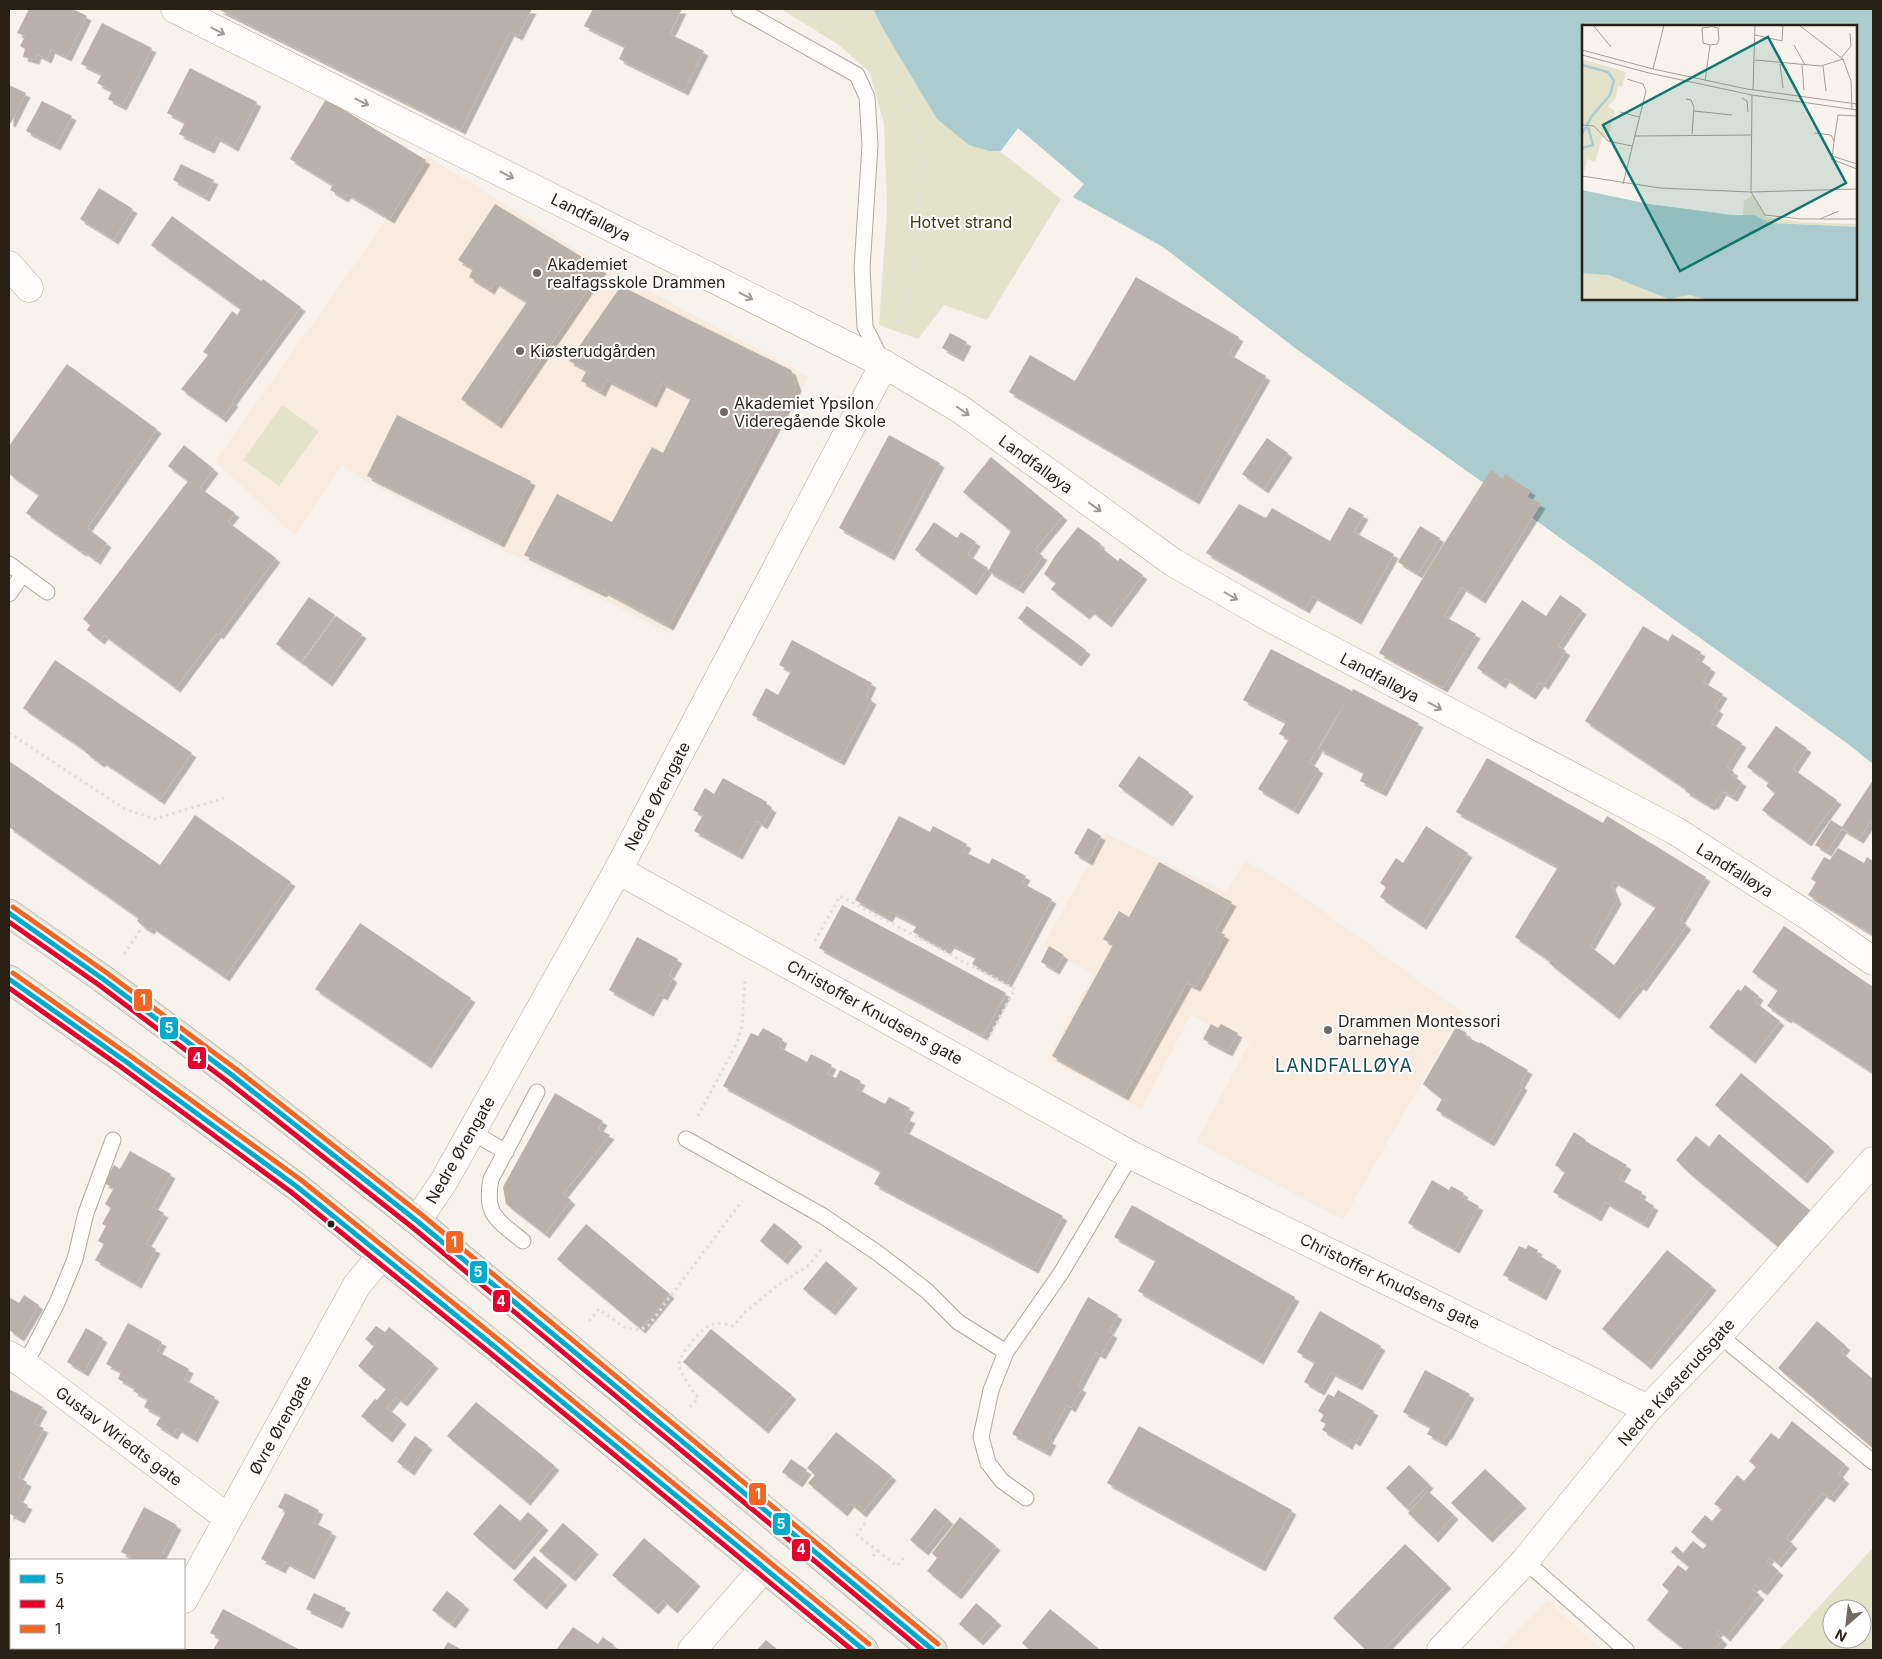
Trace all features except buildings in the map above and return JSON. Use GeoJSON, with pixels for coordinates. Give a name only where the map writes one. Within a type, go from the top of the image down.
{"type":"FeatureCollection","features":[{"type":"Feature","properties":{"kind":"main road"},"geometry":{"type":"LineString","coordinates":[[9,913],[103,979],[232,1075],[417,1220],[932,1650]]}},
{"type":"Feature","properties":{"kind":"main road"},"geometry":{"type":"LineString","coordinates":[[9,979],[288,1180],[864,1650]]}},
{"type":"Feature","properties":{"kind":"street","name":"Landfalløya"},"geometry":{"type":"LineString","coordinates":[[175,9],[884,364],[960,409],[1174,563],[1274,620],[1674,830],[1873,961]]}},
{"type":"Feature","properties":{"kind":"street","name":"Nedre Ørengate"},"geometry":{"type":"LineString","coordinates":[[417,1220],[444,1181],[618,870],[884,364]]}},
{"type":"Feature","properties":{"kind":"street","name":"Christoffer Knudsens gate"},"geometry":{"type":"LineString","coordinates":[[618,870],[1131,1155],[1648,1409]]}},
{"type":"Feature","properties":{"kind":"street","name":"Nedre Kiøsterudsgate"},"geometry":{"type":"LineString","coordinates":[[1441,1650],[1525,1561],[1648,1409],[1720,1335],[1873,1161]]}},
{"type":"Feature","properties":{"kind":"street","name":"Øvre Ørengate"},"geometry":{"type":"LineString","coordinates":[[185,1598],[358,1285],[382,1255]]}},
{"type":"Feature","properties":{"kind":"street","name":"Gustav Wriedts gate"},"geometry":{"type":"LineString","coordinates":[[17,1360],[228,1518]]}},
{"type":"Feature","properties":{"kind":"street"},"geometry":{"type":"LineString","coordinates":[[692,1650],[764,1568]]}},
{"type":"Feature","properties":{"kind":"lane"},"geometry":{"type":"LineString","coordinates":[[739,9],[857,75],[867,97],[870,145],[862,268],[865,327],[884,364]]}},
{"type":"Feature","properties":{"kind":"lane"},"geometry":{"type":"LineString","coordinates":[[9,564],[47,592]]}},
{"type":"Feature","properties":{"kind":"lane"},"geometry":{"type":"LineString","coordinates":[[9,594],[22,574]]}},
{"type":"Feature","properties":{"kind":"lane"},"geometry":{"type":"LineString","coordinates":[[523,1241],[499,1222],[491,1213],[489,1202],[491,1179],[537,1092]]}},
{"type":"Feature","properties":{"kind":"lane"},"geometry":{"type":"LineString","coordinates":[[472,1132],[506,1152]]}},
{"type":"Feature","properties":{"kind":"lane"},"geometry":{"type":"LineString","coordinates":[[686,1139],[838,1226],[879,1254],[927,1291],[958,1322],[1006,1352]]}},
{"type":"Feature","properties":{"kind":"lane"},"geometry":{"type":"LineString","coordinates":[[17,1360],[57,1302],[74,1259],[86,1213],[113,1140]]}},
{"type":"Feature","properties":{"kind":"lane"},"geometry":{"type":"LineString","coordinates":[[1026,1498],[1002,1481],[988,1462],[981,1437],[991,1390],[1006,1352],[1061,1273],[1131,1155]]}},
{"type":"Feature","properties":{"kind":"lane"},"geometry":{"type":"LineString","coordinates":[[1720,1335],[1873,1462]]}},
{"type":"Feature","properties":{"kind":"lane"},"geometry":{"type":"LineString","coordinates":[[1525,1561],[1626,1650]]}},
{"type":"Feature","properties":{"kind":"path"},"geometry":{"type":"LineString","coordinates":[[9,733],[125,808],[155,819],[224,798]]}},
{"type":"Feature","properties":{"kind":"path"},"geometry":{"type":"LineString","coordinates":[[799,970],[840,896],[1015,989],[973,1066]]}},
{"type":"Feature","properties":{"kind":"path"},"geometry":{"type":"LineString","coordinates":[[122,957],[143,926]]}},
{"type":"Feature","properties":{"kind":"path"},"geometry":{"type":"LineString","coordinates":[[686,1139],[737,1043],[742,1026],[745,969],[750,943]]}},
{"type":"Feature","properties":{"kind":"path"},"geometry":{"type":"LineString","coordinates":[[584,1326],[599,1309],[624,1327],[640,1330],[649,1326],[758,1179]]}},
{"type":"Feature","properties":{"kind":"path"},"geometry":{"type":"LineString","coordinates":[[687,1411],[698,1398],[682,1373],[679,1364],[681,1356],[686,1349],[703,1329],[710,1325],[718,1323],[733,1326],[744,1313],[778,1285],[809,1265],[838,1226]]}},
{"type":"Feature","properties":{"kind":"path"},"geometry":{"type":"LineString","coordinates":[[865,1523],[857,1535],[876,1553],[897,1566],[906,1555]]}},
{"type":"Feature","properties":{"kind":"shaded area"},"geometry":{"type":"Polygon","coordinates":[[[426,155],[614,272],[808,376],[671,634],[365,481],[342,465],[295,536],[215,461],[389,216],[426,155]]]}},
{"type":"Feature","properties":{"kind":"shaded area","name":"Drammen Montessori barnehage"},"geometry":{"type":"Polygon","coordinates":[[[1106,833],[1226,892],[1245,860],[1294,890],[1462,1012],[1343,1220],[1196,1142],[1250,1042],[1239,1036],[1229,1055],[1201,1039],[1208,1024],[1191,1015],[1141,1109],[1048,1058],[1093,975],[1043,946],[1106,833]]]}},
{"type":"Feature","properties":{"kind":"shaded area"},"geometry":{"type":"Polygon","coordinates":[[[1547,1600],[1602,1650],[1499,1650],[1547,1600]]]}},
{"type":"Feature","properties":{"kind":"green space","name":"Hotvet strand"},"geometry":{"type":"Polygon","coordinates":[[[781,9],[873,9],[883,29],[989,151],[1000,151],[1061,199],[987,320],[944,305],[918,339],[879,325],[887,210],[884,124],[870,73],[839,45],[781,9]]]}},
{"type":"Feature","properties":{"kind":"green space"},"geometry":{"type":"Polygon","coordinates":[[[282,405],[319,431],[279,486],[243,460],[282,405]]]}},
{"type":"Feature","properties":{"kind":"green space"},"geometry":{"type":"Polygon","coordinates":[[[1873,1548],[1873,1650],[1779,1650],[1822,1603],[1822,1649],[1872,1649],[1872,1599],[1826,1599],[1873,1548]]]}},
{"type":"Feature","properties":{"kind":"water"},"geometry":{"type":"Polygon","coordinates":[[[873,9],[1873,9],[1873,764],[1848,744],[1295,348],[1163,247],[1073,197],[1001,151],[989,151],[969,145],[937,119],[873,9]]]}},
{"type":"Feature","properties":{"kind":"pier"},"geometry":{"type":"Polygon","coordinates":[[[1018,128],[1084,184],[1071,199],[1000,152],[1018,128]]]}},
{"type":"Feature","properties":{"kind":"transit line","name":"1"},"geometry":{"type":"LineString","coordinates":[[13,907],[107,973],[236,1069],[422,1215],[938,1644]]}},
{"type":"Feature","properties":{"kind":"transit line","name":"5"},"geometry":{"type":"LineString","coordinates":[[9,913],[103,979],[232,1075],[417,1221],[933,1650]]}},
{"type":"Feature","properties":{"kind":"transit line","name":"4"},"geometry":{"type":"LineString","coordinates":[[9,922],[99,985],[227,1081],[412,1227],[922,1650]]}},
{"type":"Feature","properties":{"kind":"transit line","name":"1"},"geometry":{"type":"LineString","coordinates":[[13,973],[301,1180],[869,1644]]}},
{"type":"Feature","properties":{"kind":"transit line","name":"5"},"geometry":{"type":"LineString","coordinates":[[9,979],[296,1186],[864,1650]]}},
{"type":"Feature","properties":{"kind":"transit line","name":"4"},"geometry":{"type":"LineString","coordinates":[[9,988],[121,1067],[291,1192],[852,1650]]}},
{"type":"Feature","properties":{"kind":"place","name":"Akademiet realfagsskole Drammen"},"geometry":{"type":"Point","coordinates":[537,273]}},
{"type":"Feature","properties":{"kind":"place","name":"Kiøsterudgården"},"geometry":{"type":"Point","coordinates":[520,351]}},
{"type":"Feature","properties":{"kind":"place","name":"Akademiet Ypsilon Videregående Skole"},"geometry":{"type":"Point","coordinates":[724,412]}},
{"type":"Feature","properties":{"kind":"place","name":"Drammen Montessori barnehage"},"geometry":{"type":"Point","coordinates":[1328,1030]}},
{"type":"Feature","properties":{"kind":"district","name":"LANDFALLØYA"},"geometry":{"type":"Point","coordinates":[1344,1065]}}]}
